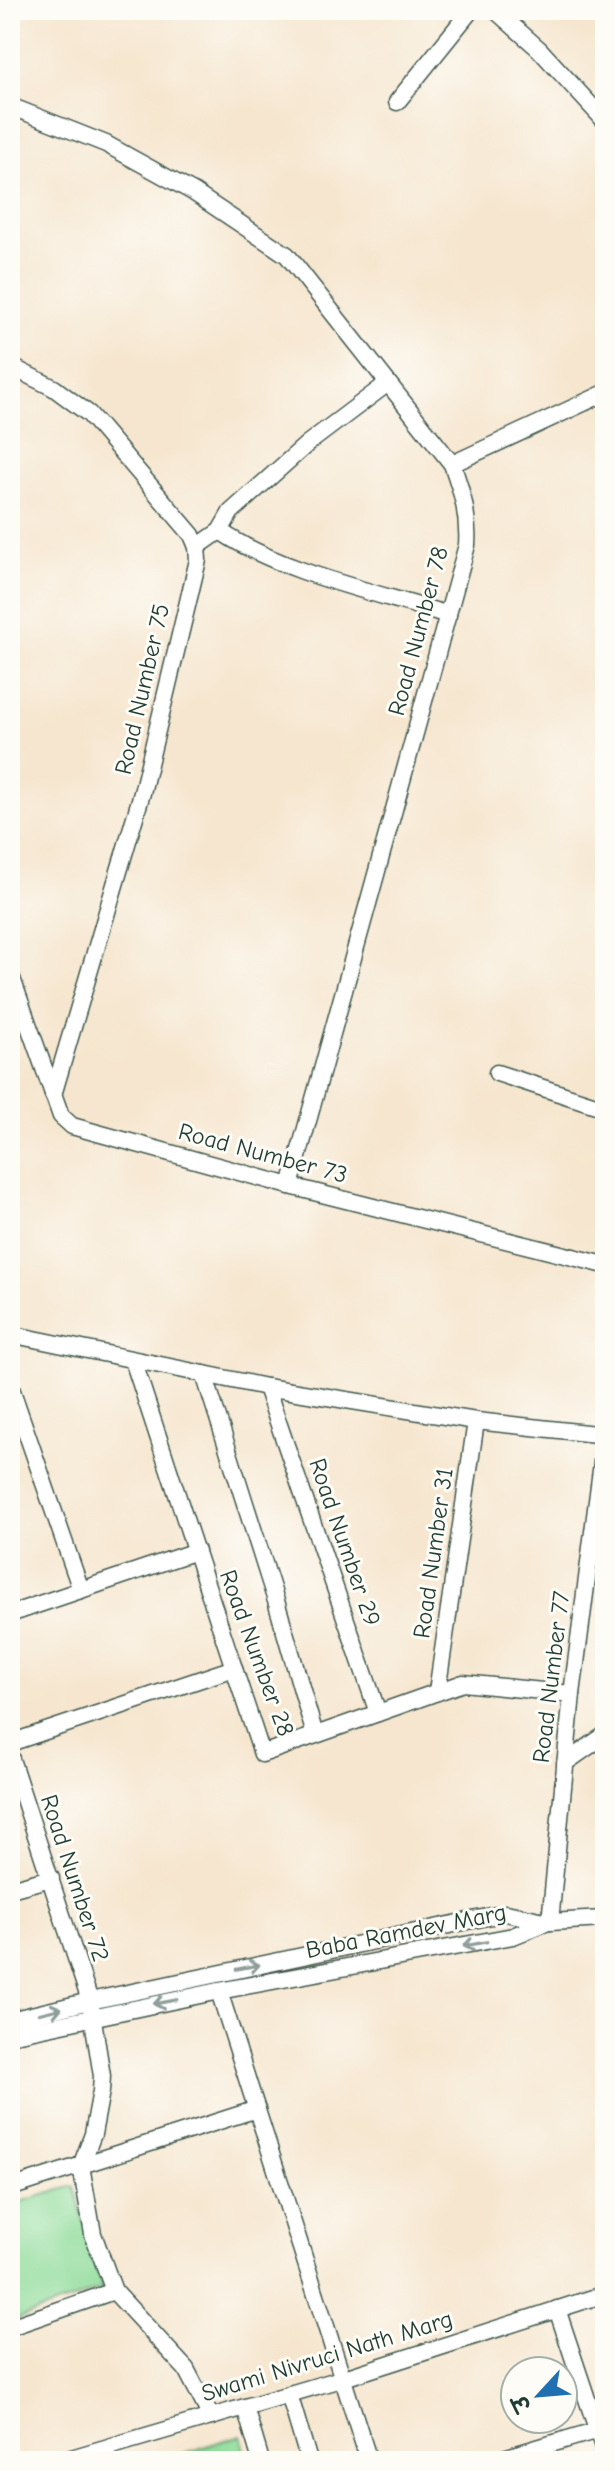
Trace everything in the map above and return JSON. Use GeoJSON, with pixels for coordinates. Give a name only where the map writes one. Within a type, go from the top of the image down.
{"type":"FeatureCollection","features":[{"type":"Feature","properties":{"kind":"street"},"geometry":{"type":"LineString","coordinates":[[397,102],[471,10]]}},
{"type":"Feature","properties":{"kind":"street"},"geometry":{"type":"LineString","coordinates":[[495,10],[539,49],[605,121]]}},
{"type":"Feature","properties":{"kind":"street","name":"Road Number 78"},"geometry":{"type":"LineString","coordinates":[[10,106],[106,144],[193,192],[287,255],[452,464],[463,496],[468,521],[467,545],[290,1186]]}},
{"type":"Feature","properties":{"kind":"street"},"geometry":{"type":"LineString","coordinates":[[10,366],[54,388],[89,414],[192,535],[197,547],[220,531],[231,512],[307,444],[388,383]]}},
{"type":"Feature","properties":{"kind":"street"},"geometry":{"type":"LineString","coordinates":[[452,464],[605,393]]}},
{"type":"Feature","properties":{"kind":"street"},"geometry":{"type":"LineString","coordinates":[[220,531],[241,546],[314,574],[448,615]]}},
{"type":"Feature","properties":{"kind":"street","name":"Road Number 75"},"geometry":{"type":"LineString","coordinates":[[53,1095],[142,793],[198,560],[197,547]]}},
{"type":"Feature","properties":{"kind":"street","name":"Road Number 73"},"geometry":{"type":"LineString","coordinates":[[10,973],[16,1011],[61,1116],[72,1126],[290,1186],[605,1265]]}},
{"type":"Feature","properties":{"kind":"street"},"geometry":{"type":"LineString","coordinates":[[497,1073],[605,1108]]}},
{"type":"Feature","properties":{"kind":"street"},"geometry":{"type":"LineString","coordinates":[[10,1334],[266,1387],[476,1421],[605,1437]]}},
{"type":"Feature","properties":{"kind":"street","name":"Road Number 28"},"geometry":{"type":"LineString","coordinates":[[133,1360],[262,1754],[463,1683],[572,1694]]}},
{"type":"Feature","properties":{"kind":"street"},"geometry":{"type":"LineString","coordinates":[[204,1374],[315,1735]]}},
{"type":"Feature","properties":{"kind":"street"},"geometry":{"type":"LineString","coordinates":[[10,1385],[81,1590]]}},
{"type":"Feature","properties":{"kind":"street","name":"Road Number 29"},"geometry":{"type":"LineString","coordinates":[[266,1387],[378,1713]]}},
{"type":"Feature","properties":{"kind":"street","name":"Road Number 31"},"geometry":{"type":"LineString","coordinates":[[437,1692],[476,1421]]}},
{"type":"Feature","properties":{"kind":"street","name":"Road Number 77"},"geometry":{"type":"LineString","coordinates":[[550,1922],[572,1694],[605,1437]]}},
{"type":"Feature","properties":{"kind":"street"},"geometry":{"type":"LineString","coordinates":[[10,1614],[196,1551]]}},
{"type":"Feature","properties":{"kind":"street"},"geometry":{"type":"LineString","coordinates":[[10,1743],[234,1668]]}},
{"type":"Feature","properties":{"kind":"street"},"geometry":{"type":"LineString","coordinates":[[565,1763],[605,1735]]}},
{"type":"Feature","properties":{"kind":"street","name":"Road Number 72"},"geometry":{"type":"LineString","coordinates":[[10,1756],[91,2009],[102,2076],[93,2134],[81,2166]]}},
{"type":"Feature","properties":{"kind":"street"},"geometry":{"type":"LineString","coordinates":[[10,1889],[51,1878]]}},
{"type":"Feature","properties":{"kind":"street","name":"Baba Ramdev Marg"},"geometry":{"type":"LineString","coordinates":[[10,2035],[91,2009],[506,1913],[550,1922]]}},
{"type":"Feature","properties":{"kind":"street"},"geometry":{"type":"LineString","coordinates":[[550,1922],[604,1919],[605,1923]]}},
{"type":"Feature","properties":{"kind":"street","name":"Baba Ramdev Marg"},"geometry":{"type":"LineString","coordinates":[[10,2020],[219,1991],[513,1936],[550,1922]]}},
{"type":"Feature","properties":{"kind":"street"},"geometry":{"type":"LineString","coordinates":[[219,1991],[369,2461]]}},
{"type":"Feature","properties":{"kind":"street"},"geometry":{"type":"LineString","coordinates":[[10,2188],[257,2109]]}},
{"type":"Feature","properties":{"kind":"street"},"geometry":{"type":"LineString","coordinates":[[81,2166],[93,2234],[114,2291],[186,2369],[211,2417]]}},
{"type":"Feature","properties":{"kind":"street"},"geometry":{"type":"LineString","coordinates":[[10,2327],[114,2291]]}},
{"type":"Feature","properties":{"kind":"street","name":"Swami Nivruci Nath Marg"},"geometry":{"type":"LineString","coordinates":[[61,2461],[110,2454],[211,2417],[344,2378],[605,2294]]}},
{"type":"Feature","properties":{"kind":"street"},"geometry":{"type":"LineString","coordinates":[[557,2309],[601,2429],[605,2453]]}},
{"type":"Feature","properties":{"kind":"street"},"geometry":{"type":"LineString","coordinates":[[289,2394],[309,2461]]}},
{"type":"Feature","properties":{"kind":"street"},"geometry":{"type":"LineString","coordinates":[[245,2407],[261,2461]]}},
{"type":"Feature","properties":{"kind":"street"},"geometry":{"type":"LineString","coordinates":[[493,2461],[601,2429]]}},
{"type":"Feature","properties":{"kind":"green space"},"geometry":{"type":"Polygon","coordinates":[[[74,2186],[102,2289],[10,2322],[10,2205],[74,2186]]]}},
{"type":"Feature","properties":{"kind":"green space"},"geometry":{"type":"Polygon","coordinates":[[[241,2435],[248,2461],[177,2461],[175,2456],[241,2435]]]}}]}
